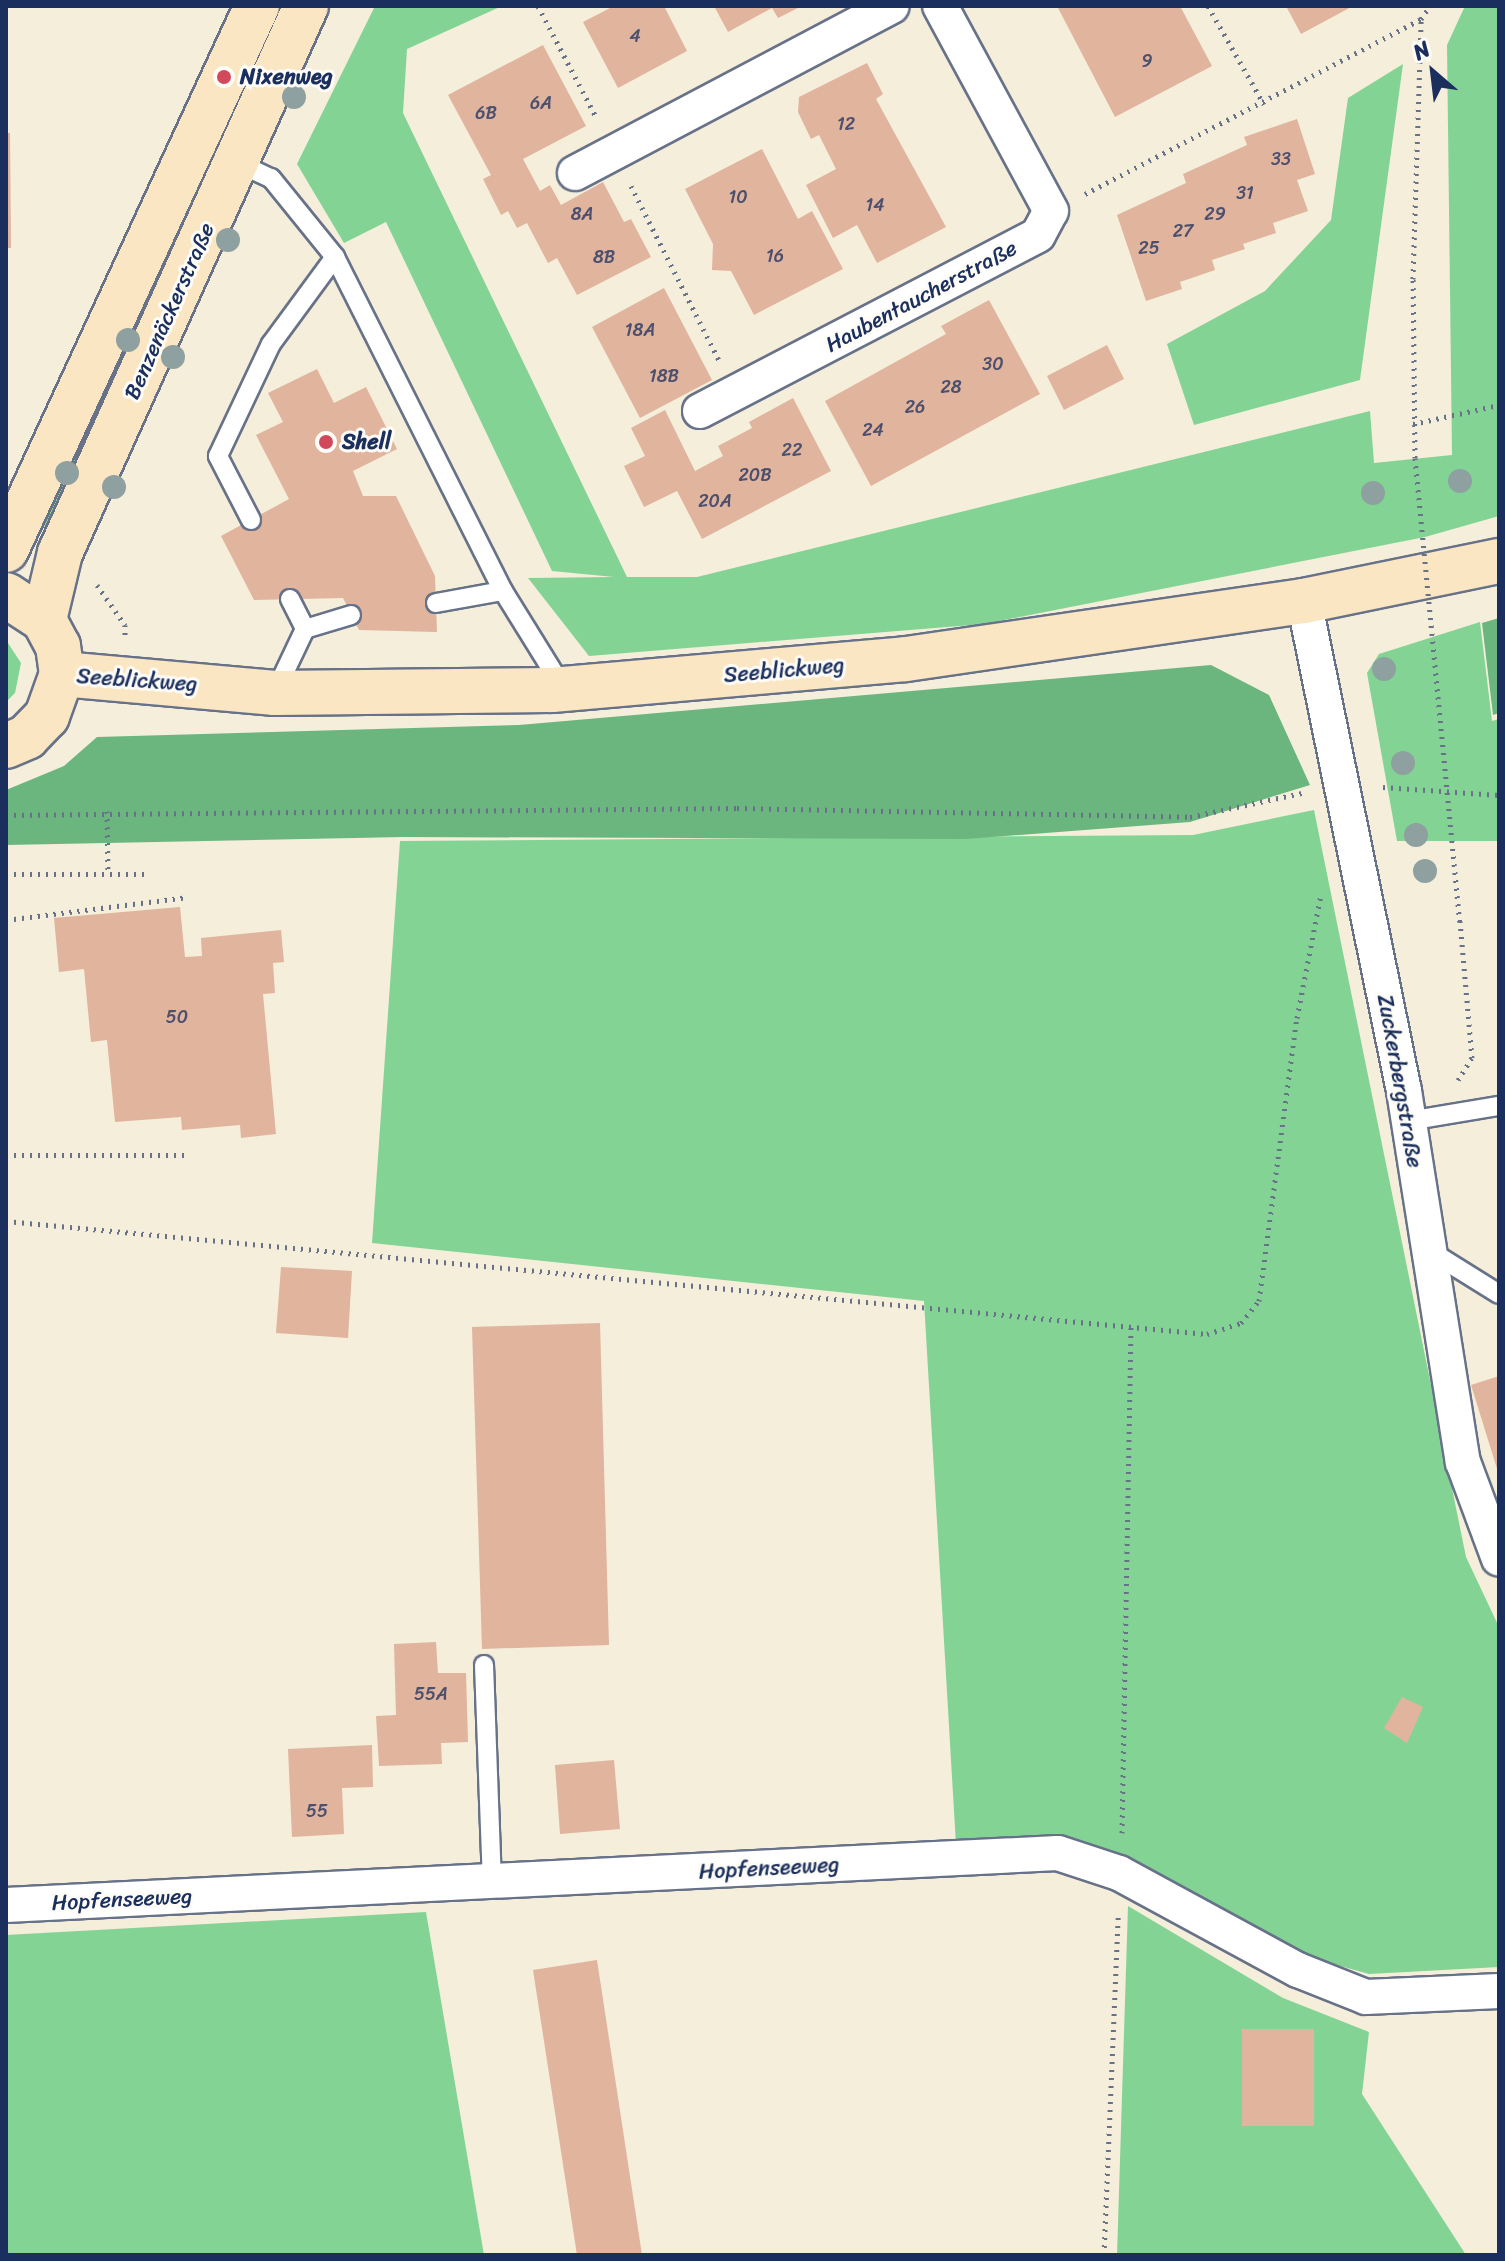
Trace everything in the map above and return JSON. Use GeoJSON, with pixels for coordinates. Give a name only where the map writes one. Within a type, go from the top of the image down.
{"type":"FeatureCollection","features":[{"type":"Feature","properties":{"kind":"main road"},"geometry":{"type":"LineString","coordinates":[[6,550],[257,6]]}},
{"type":"Feature","properties":{"kind":"main road","name":"Benzenäckerstraße"},"geometry":{"type":"LineString","coordinates":[[44,620],[60,553],[306,6]]}},
{"type":"Feature","properties":{"kind":"main road","name":"Seeblickweg"},"geometry":{"type":"LineString","coordinates":[[62,674],[125,676],[275,693],[563,689],[906,659],[1304,601],[1499,561]]}},
{"type":"Feature","properties":{"kind":"main road"},"geometry":{"type":"LineString","coordinates":[[6,595],[44,620],[58,646],[62,674],[47,716],[27,737],[6,746]]}},
{"type":"Feature","properties":{"kind":"street"},"geometry":{"type":"LineString","coordinates":[[575,173],[892,6]]}},
{"type":"Feature","properties":{"kind":"street"},"geometry":{"type":"LineString","coordinates":[[940,6],[1051,211]]}},
{"type":"Feature","properties":{"kind":"street","name":"Haubentaucherstraße"},"geometry":{"type":"LineString","coordinates":[[700,411],[1038,235],[1051,211]]}},
{"type":"Feature","properties":{"kind":"street","name":"Zuckerbergstraße"},"geometry":{"type":"LineString","coordinates":[[1304,601],[1409,1121],[1463,1462],[1499,1559]]}},
{"type":"Feature","properties":{"kind":"street","name":"Hopfenseeweg"},"geometry":{"type":"LineString","coordinates":[[6,1905],[1058,1853],[1119,1873],[1298,1970],[1366,1997],[1499,1991]]}},
{"type":"Feature","properties":{"kind":"lane"},"geometry":{"type":"LineString","coordinates":[[236,162],[271,178],[335,257],[503,591],[563,689]]}},
{"type":"Feature","properties":{"kind":"lane"},"geometry":{"type":"LineString","coordinates":[[251,520],[218,456],[271,344],[335,257]]}},
{"type":"Feature","properties":{"kind":"lane"},"geometry":{"type":"LineString","coordinates":[[436,603],[503,591]]}},
{"type":"Feature","properties":{"kind":"lane"},"geometry":{"type":"LineString","coordinates":[[290,599],[305,629]]}},
{"type":"Feature","properties":{"kind":"lane"},"geometry":{"type":"LineString","coordinates":[[275,693],[305,629],[351,615]]}},
{"type":"Feature","properties":{"kind":"lane"},"geometry":{"type":"LineString","coordinates":[[1409,1121],[1499,1106]]}},
{"type":"Feature","properties":{"kind":"lane"},"geometry":{"type":"LineString","coordinates":[[1430,1251],[1499,1294]]}},
{"type":"Feature","properties":{"kind":"lane"},"geometry":{"type":"LineString","coordinates":[[484,1665],[492,1881]]}},
{"type":"Feature","properties":{"kind":"path"},"geometry":{"type":"LineString","coordinates":[[538,6],[736,393]]}},
{"type":"Feature","properties":{"kind":"path"},"geometry":{"type":"LineString","coordinates":[[1208,6],[1264,104]]}},
{"type":"Feature","properties":{"kind":"path"},"geometry":{"type":"LineString","coordinates":[[1051,211],[1264,104],[1421,19],[1430,6]]}},
{"type":"Feature","properties":{"kind":"path"},"geometry":{"type":"LineString","coordinates":[[1421,19],[1413,424],[1472,1058],[1467,1073],[1446,1083]]}},
{"type":"Feature","properties":{"kind":"path"},"geometry":{"type":"LineString","coordinates":[[1413,424],[1499,405]]}},
{"type":"Feature","properties":{"kind":"path"},"geometry":{"type":"LineString","coordinates":[[94,579],[115,617],[125,625],[125,676]]}},
{"type":"Feature","properties":{"kind":"path"},"geometry":{"type":"LineString","coordinates":[[6,815],[107,811],[737,808],[1190,817],[1342,785],[1499,795]]}},
{"type":"Feature","properties":{"kind":"path"},"geometry":{"type":"LineString","coordinates":[[107,811],[108,874]]}},
{"type":"Feature","properties":{"kind":"path"},"geometry":{"type":"LineString","coordinates":[[6,874],[144,874]]}},
{"type":"Feature","properties":{"kind":"path"},"geometry":{"type":"LineString","coordinates":[[6,1221],[1207,1334],[1241,1323],[1259,1301],[1297,1018],[1324,878]]}},
{"type":"Feature","properties":{"kind":"path"},"geometry":{"type":"LineString","coordinates":[[6,920],[187,897]]}},
{"type":"Feature","properties":{"kind":"path"},"geometry":{"type":"LineString","coordinates":[[6,1155],[190,1155]]}},
{"type":"Feature","properties":{"kind":"path"},"geometry":{"type":"LineString","coordinates":[[1104,2255],[1119,1873],[1131,1326]]}},
{"type":"Feature","properties":{"kind":"green space"},"geometry":{"type":"Polygon","coordinates":[[[273,6],[286,6],[49,528],[38,524],[273,6]]]}},
{"type":"Feature","properties":{"kind":"green space"},"geometry":{"type":"Polygon","coordinates":[[[375,6],[502,6],[407,49],[403,113],[627,577],[697,577],[1370,411],[1374,463],[1452,455],[1447,45],[1465,6],[1499,6],[1499,516],[1425,537],[984,624],[589,656],[528,578],[614,577],[552,571],[386,222],[344,243],[297,164],[375,6]]]}},
{"type":"Feature","properties":{"kind":"green space"},"geometry":{"type":"Polygon","coordinates":[[[1403,64],[1360,380],[1194,425],[1167,344],[1265,291],[1331,220],[1348,98],[1403,64]]]}},
{"type":"Feature","properties":{"kind":"green space"},"geometry":{"type":"Polygon","coordinates":[[[1499,618],[1499,713],[1493,715],[1482,623],[1499,618]]]}},
{"type":"Feature","properties":{"kind":"green space"},"geometry":{"type":"Polygon","coordinates":[[[1480,622],[1492,721],[1499,719],[1499,841],[1397,841],[1367,673],[1379,654],[1480,622]]]}},
{"type":"Feature","properties":{"kind":"green space"},"geometry":{"type":"Polygon","coordinates":[[[6,640],[21,663],[15,693],[6,702],[6,640]]]}},
{"type":"Feature","properties":{"kind":"green space"},"geometry":{"type":"Polygon","coordinates":[[[1211,665],[1269,695],[1310,785],[1190,822],[965,839],[403,837],[6,845],[6,790],[64,766],[97,737],[519,725],[1211,665]]]}},
{"type":"Feature","properties":{"kind":"green space"},"geometry":{"type":"Polygon","coordinates":[[[1314,810],[1466,1557],[1499,1627],[1499,1967],[1369,1974],[1308,1957],[1093,1844],[956,1845],[924,1301],[372,1243],[400,841],[1193,835],[1314,810]]]}},
{"type":"Feature","properties":{"kind":"green space"},"geometry":{"type":"Polygon","coordinates":[[[1128,1906],[1283,1998],[1369,2032],[1362,2094],[1466,2255],[1117,2255],[1128,1906]]]}},
{"type":"Feature","properties":{"kind":"green space"},"geometry":{"type":"Polygon","coordinates":[[[426,1912],[484,2255],[6,2255],[6,1935],[426,1912]]]}},
{"type":"Feature","properties":{"kind":"building"},"geometry":{"type":"Polygon","coordinates":[[[614,6],[664,6],[687,51],[618,88],[583,22],[614,6]]]}},
{"type":"Feature","properties":{"kind":"building"},"geometry":{"type":"Polygon","coordinates":[[[714,6],[802,6],[778,18],[772,8],[728,32],[714,6]]]}},
{"type":"Feature","properties":{"kind":"building"},"geometry":{"type":"Polygon","coordinates":[[[1057,6],[1180,6],[1212,66],[1115,117],[1057,6]]]}},
{"type":"Feature","properties":{"kind":"building"},"geometry":{"type":"Polygon","coordinates":[[[1286,6],[1353,6],[1301,34],[1286,6]]]}},
{"type":"Feature","properties":{"kind":"building"},"geometry":{"type":"Polygon","coordinates":[[[543,45],[586,126],[523,159],[540,191],[550,185],[561,205],[603,182],[624,222],[631,219],[651,257],[577,295],[557,258],[548,263],[527,223],[517,228],[508,211],[501,215],[483,179],[491,175],[448,95],[543,45]]]}},
{"type":"Feature","properties":{"kind":"building"},"geometry":{"type":"Polygon","coordinates":[[[867,63],[883,94],[876,99],[946,227],[877,263],[857,225],[833,238],[806,185],[836,169],[819,135],[811,139],[798,112],[799,97],[867,63]]]}},
{"type":"Feature","properties":{"kind":"building"},"geometry":{"type":"Polygon","coordinates":[[[1297,119],[1315,174],[1297,180],[1308,211],[1273,223],[1276,233],[1243,244],[1245,249],[1212,260],[1215,270],[1180,282],[1182,289],[1146,301],[1117,215],[1186,183],[1183,174],[1247,145],[1244,137],[1297,119]]]}},
{"type":"Feature","properties":{"kind":"building"},"geometry":{"type":"Polygon","coordinates":[[[6,133],[10,133],[11,248],[6,248],[6,133]]]}},
{"type":"Feature","properties":{"kind":"building"},"geometry":{"type":"Polygon","coordinates":[[[762,149],[798,219],[812,211],[843,269],[754,315],[731,271],[712,270],[713,244],[685,189],[762,149]]]}},
{"type":"Feature","properties":{"kind":"building"},"geometry":{"type":"Polygon","coordinates":[[[664,288],[712,380],[640,418],[592,327],[664,288]]]}},
{"type":"Feature","properties":{"kind":"building"},"geometry":{"type":"Polygon","coordinates":[[[989,300],[1040,394],[871,486],[825,401],[946,334],[941,326],[989,300]]]}},
{"type":"Feature","properties":{"kind":"building"},"geometry":{"type":"Polygon","coordinates":[[[1107,345],[1124,379],[1064,410],[1047,376],[1107,345]]]}},
{"type":"Feature","properties":{"kind":"building"},"geometry":{"type":"Polygon","coordinates":[[[317,369],[334,403],[366,387],[397,449],[353,471],[363,496],[396,496],[435,576],[437,632],[359,630],[343,598],[254,600],[221,536],[289,499],[256,435],[283,422],[268,393],[317,369]]]}},
{"type":"Feature","properties":{"kind":"building"},"geometry":{"type":"Polygon","coordinates":[[[793,398],[831,471],[702,539],[677,491],[644,507],[624,466],[645,456],[631,428],[665,410],[695,471],[723,456],[718,446],[752,428],[749,422],[793,398]]]}},
{"type":"Feature","properties":{"kind":"building"},"geometry":{"type":"Polygon","coordinates":[[[180,907],[185,957],[202,956],[201,938],[281,930],[284,962],[273,963],[275,993],[263,994],[276,1134],[241,1138],[240,1125],[182,1130],[181,1117],[115,1122],[107,1040],[91,1042],[84,969],[59,972],[54,918],[180,907]]]}},
{"type":"Feature","properties":{"kind":"building"},"geometry":{"type":"Polygon","coordinates":[[[281,1267],[352,1271],[348,1338],[276,1333],[281,1267]]]}},
{"type":"Feature","properties":{"kind":"building"},"geometry":{"type":"Polygon","coordinates":[[[600,1323],[609,1645],[482,1649],[472,1327],[600,1323]]]}},
{"type":"Feature","properties":{"kind":"building"},"geometry":{"type":"Polygon","coordinates":[[[1499,1376],[1499,1472],[1498,1472],[1471,1385],[1499,1376]]]}},
{"type":"Feature","properties":{"kind":"building"},"geometry":{"type":"Polygon","coordinates":[[[436,1642],[438,1673],[466,1673],[468,1742],[441,1743],[442,1764],[379,1766],[376,1716],[396,1715],[394,1644],[436,1642]]]}},
{"type":"Feature","properties":{"kind":"building"},"geometry":{"type":"Polygon","coordinates":[[[1402,1697],[1423,1707],[1407,1743],[1384,1728],[1402,1697]]]}},
{"type":"Feature","properties":{"kind":"building"},"geometry":{"type":"Polygon","coordinates":[[[372,1745],[373,1787],[342,1788],[344,1834],[292,1837],[288,1749],[372,1745]]]}},
{"type":"Feature","properties":{"kind":"building"},"geometry":{"type":"Polygon","coordinates":[[[614,1760],[620,1829],[560,1834],[555,1765],[614,1760]]]}},
{"type":"Feature","properties":{"kind":"building"},"geometry":{"type":"Polygon","coordinates":[[[597,1960],[642,2255],[577,2255],[533,1970],[597,1960]]]}},
{"type":"Feature","properties":{"kind":"building"},"geometry":{"type":"Polygon","coordinates":[[[1242,2029],[1314,2029],[1314,2126],[1242,2126],[1242,2029]]]}},
{"type":"Feature","properties":{"kind":"place","name":"Nixenweg"},"geometry":{"type":"Point","coordinates":[224,77]}},
{"type":"Feature","properties":{"kind":"place","name":"Shell"},"geometry":{"type":"Point","coordinates":[326,442]}}]}
